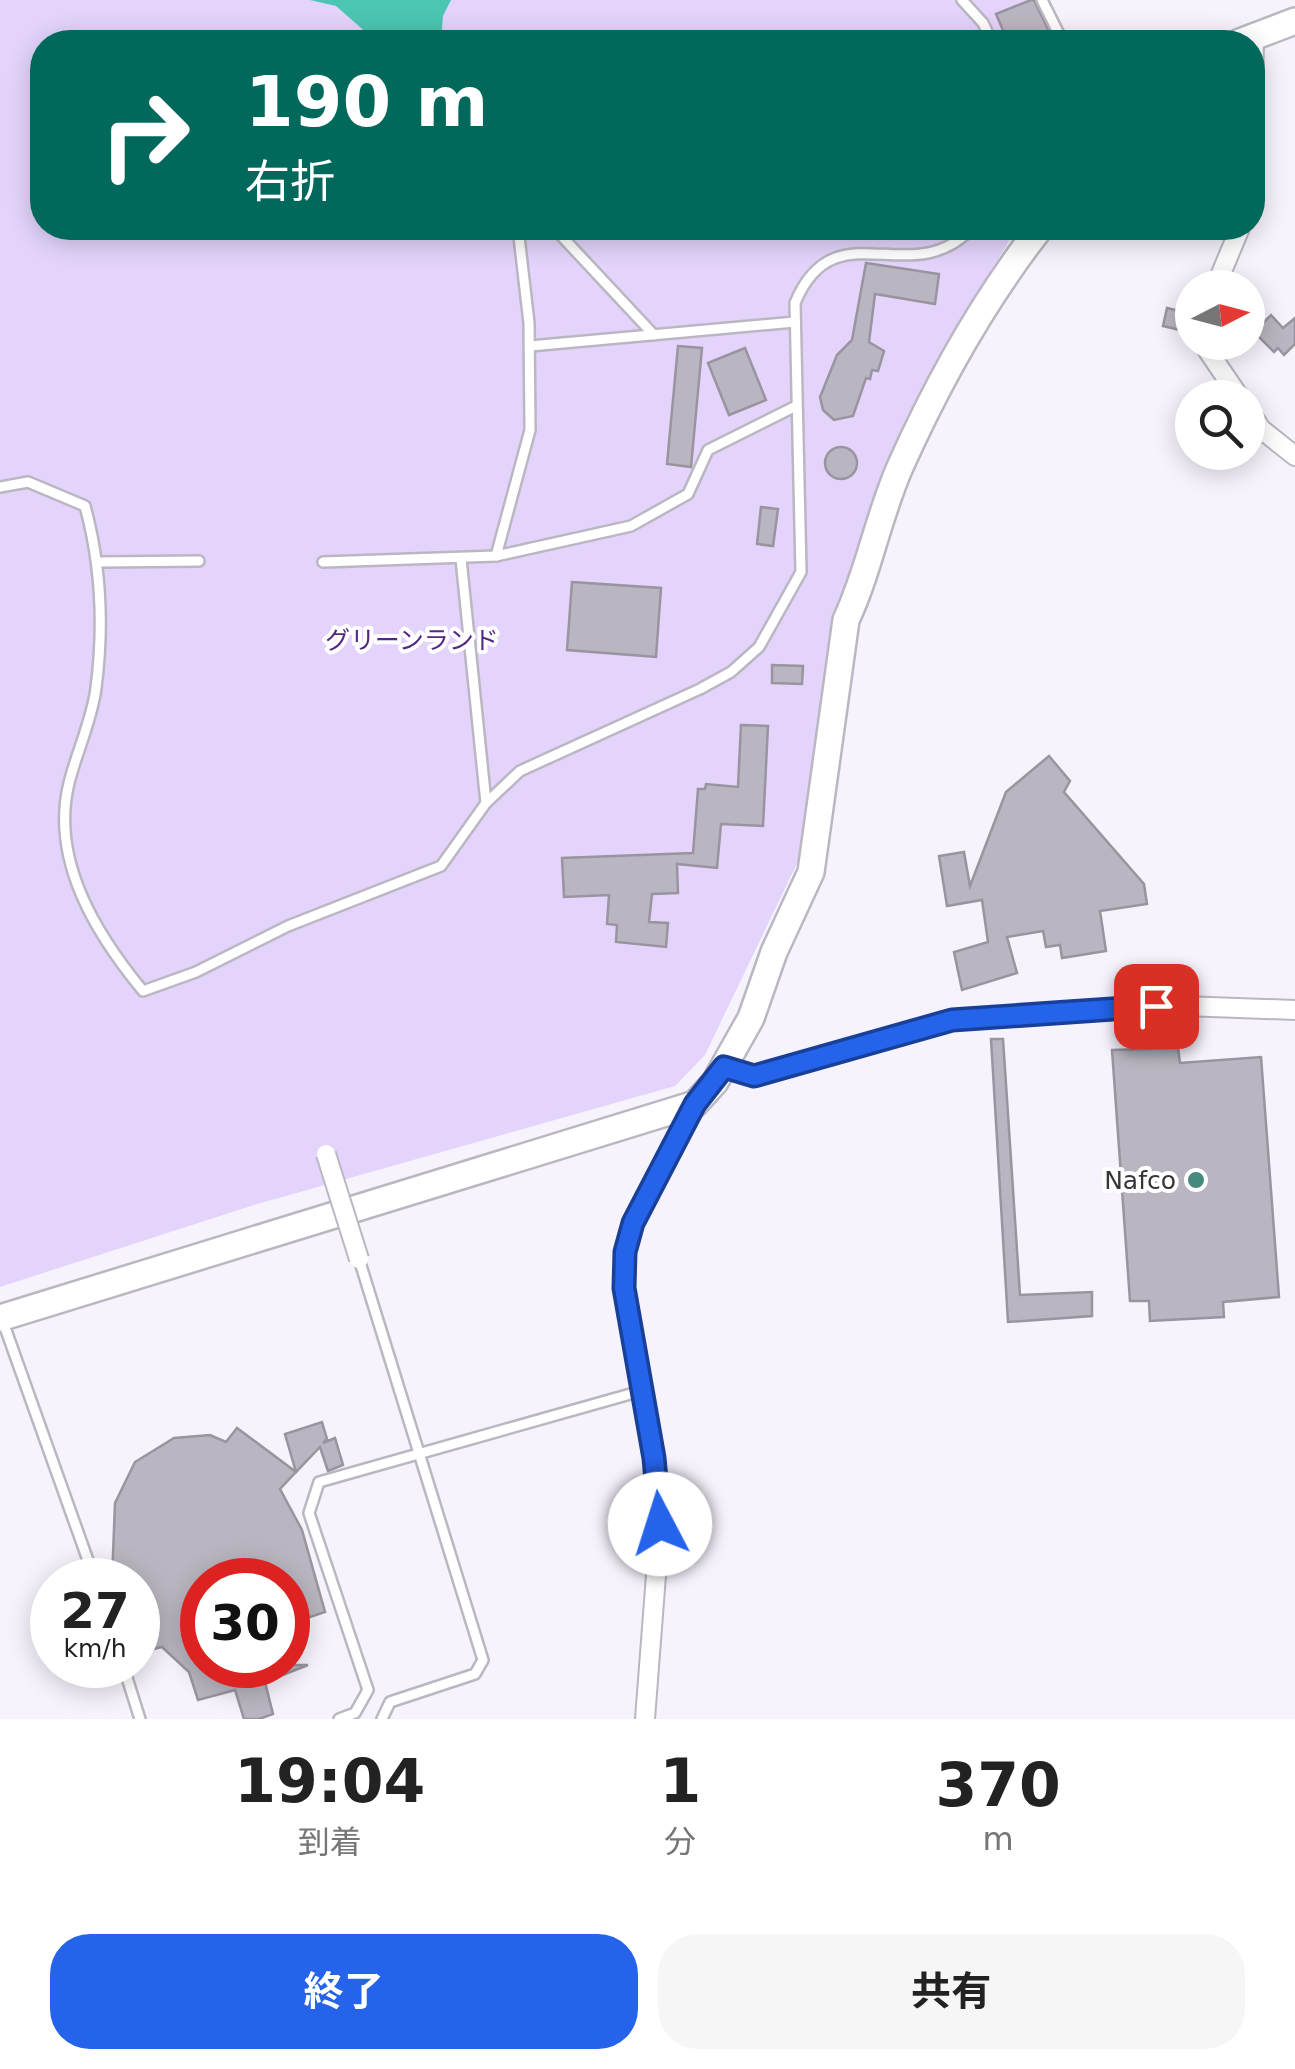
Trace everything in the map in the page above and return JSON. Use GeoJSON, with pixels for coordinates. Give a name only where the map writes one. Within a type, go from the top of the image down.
{"type":"FeatureCollection","features":[{"type":"Feature","properties":{"kind":"street"},"geometry":{"type":"LineString","coordinates":[[1265,32],[1295,21]]}},
{"type":"Feature","properties":{"kind":"street"},"geometry":{"type":"LineString","coordinates":[[645,1719],[660,1524],[654,1458],[624,1288],[625,1252],[633,1223],[695,1104],[724,1067],[750,1018],[774,952],[811,872],[846,620],[862,586],[894,482],[988,302],[1032,240]]}},
{"type":"Feature","properties":{"kind":"street"},"geometry":{"type":"LineString","coordinates":[[1222,270],[1235,240]]}},
{"type":"Feature","properties":{"kind":"street"},"geometry":{"type":"LineString","coordinates":[[1265,432],[1295,456]]}},
{"type":"Feature","properties":{"kind":"street"},"geometry":{"type":"LineString","coordinates":[[724,1067],[754,1076],[952,1020],[1156,1006],[1295,1010]]}},
{"type":"Feature","properties":{"kind":"street"},"geometry":{"type":"LineString","coordinates":[[0,1317],[695,1104]]}},
{"type":"Feature","properties":{"kind":"street"},"geometry":{"type":"LineString","coordinates":[[326,1154],[359,1258]]}},
{"type":"Feature","properties":{"kind":"lane"},"geometry":{"type":"LineString","coordinates":[[962,0],[986,30]]}},
{"type":"Feature","properties":{"kind":"lane"},"geometry":{"type":"LineString","coordinates":[[1042,0],[1058,30]]}},
{"type":"Feature","properties":{"kind":"lane"},"geometry":{"type":"LineString","coordinates":[[496,556],[530,430],[530,346],[519,240]]}},
{"type":"Feature","properties":{"kind":"lane"},"geometry":{"type":"LineString","coordinates":[[565,240],[654,334]]}},
{"type":"Feature","properties":{"kind":"lane"},"geometry":{"type":"LineString","coordinates":[[0,486],[28,482],[84,506],[100,562],[96,690],[68,786],[64,820],[74,877],[92,917],[143,991],[196,972],[288,926],[441,866],[486,803],[520,771],[700,690],[731,672],[759,647],[801,572],[794,303],[806,276],[818,264],[838,256],[938,253],[960,240]]}},
{"type":"Feature","properties":{"kind":"lane"},"geometry":{"type":"LineString","coordinates":[[530,346],[795,322]]}},
{"type":"Feature","properties":{"kind":"lane"},"geometry":{"type":"LineString","coordinates":[[324,562],[496,556],[631,526],[688,494],[708,450],[796,406]]}},
{"type":"Feature","properties":{"kind":"lane"},"geometry":{"type":"LineString","coordinates":[[461,559],[486,803]]}},
{"type":"Feature","properties":{"kind":"lane"},"geometry":{"type":"LineString","coordinates":[[100,562],[199,561]]}},
{"type":"Feature","properties":{"kind":"lane"},"geometry":{"type":"LineString","coordinates":[[359,1258],[483,1660],[475,1674],[390,1702],[382,1719]]}},
{"type":"Feature","properties":{"kind":"lane"},"geometry":{"type":"LineString","coordinates":[[0,1310],[87,1558]]}},
{"type":"Feature","properties":{"kind":"lane"},"geometry":{"type":"LineString","coordinates":[[339,1719],[356,1713],[368,1690],[309,1513],[320,1482],[641,1391]]}},
{"type":"Feature","properties":{"kind":"lane"},"geometry":{"type":"LineString","coordinates":[[130,1688],[140,1719]]}},
{"type":"Feature","properties":{"kind":"green space","name":"グリーンランド"},"geometry":{"type":"Polygon","coordinates":[[[0,0],[1042,0],[1057,30],[30,30],[30,240],[1010,240],[938,358],[886,463],[832,623],[818,718],[815,794],[803,851],[705,1055],[675,1086],[254,1205],[0,1287],[0,0]]]}},
{"type":"Feature","properties":{"kind":"shaded area"},"geometry":{"type":"Polygon","coordinates":[[[310,0],[451,0],[443,16],[442,30],[363,30],[336,6],[310,0]]]}},
{"type":"Feature","properties":{"kind":"building"},"geometry":{"type":"Polygon","coordinates":[[[1034,0],[1048,30],[1003,30],[996,14],[1034,0]]]}},
{"type":"Feature","properties":{"kind":"building"},"geometry":{"type":"Polygon","coordinates":[[[866,263],[939,274],[935,304],[875,294],[869,342],[884,351],[878,371],[872,370],[870,379],[866,378],[853,416],[834,420],[823,410],[820,397],[837,355],[852,340],[866,263]]]}},
{"type":"Feature","properties":{"kind":"building"},"geometry":{"type":"Polygon","coordinates":[[[1167,308],[1175,310],[1175,329],[1163,326],[1167,308]]]}},
{"type":"Feature","properties":{"kind":"building"},"geometry":{"type":"Polygon","coordinates":[[[1271,315],[1283,328],[1295,318],[1295,344],[1284,355],[1265,343],[1265,321],[1271,315]]]}},
{"type":"Feature","properties":{"kind":"building"},"geometry":{"type":"Polygon","coordinates":[[[678,346],[702,348],[691,467],[667,464],[678,346]]]}},
{"type":"Feature","properties":{"kind":"building"},"geometry":{"type":"Polygon","coordinates":[[[745,348],[766,400],[729,415],[708,363],[745,348]]]}},
{"type":"Feature","properties":{"kind":"building"},"geometry":{"type":"Polygon","coordinates":[[[841,447],[852,452],[857,463],[852,474],[841,479],[830,474],[825,463],[830,452],[841,447]]]}},
{"type":"Feature","properties":{"kind":"building"},"geometry":{"type":"Polygon","coordinates":[[[761,507],[778,509],[773,546],[757,544],[761,507]]]}},
{"type":"Feature","properties":{"kind":"building"},"geometry":{"type":"Polygon","coordinates":[[[572,582],[661,588],[656,657],[567,650],[572,582]]]}},
{"type":"Feature","properties":{"kind":"building"},"geometry":{"type":"Polygon","coordinates":[[[772,665],[803,666],[802,684],[772,683],[772,665]]]}},
{"type":"Feature","properties":{"kind":"building"},"geometry":{"type":"Polygon","coordinates":[[[741,725],[768,726],[763,826],[721,824],[717,868],[677,864],[678,893],[652,894],[649,922],[668,923],[666,947],[616,942],[617,925],[607,924],[609,895],[564,897],[562,858],[693,853],[698,789],[705,789],[706,784],[738,787],[741,725]]]}},
{"type":"Feature","properties":{"kind":"building"},"geometry":{"type":"Polygon","coordinates":[[[1049,756],[1070,781],[1064,792],[1144,884],[1147,904],[1100,911],[1106,951],[1062,958],[1060,945],[1046,947],[1043,931],[1007,937],[1017,973],[962,990],[954,952],[988,942],[982,900],[947,906],[939,856],[964,852],[970,886],[1006,792],[1049,756]]]}},
{"type":"Feature","properties":{"kind":"building"},"geometry":{"type":"Polygon","coordinates":[[[991,1039],[1003,1039],[1020,1295],[1092,1292],[1092,1316],[1008,1322],[991,1039]]]}},
{"type":"Feature","properties":{"kind":"building","name":"Nafco"},"geometry":{"type":"Polygon","coordinates":[[[1178,1048],[1180,1063],[1261,1057],[1279,1297],[1223,1302],[1224,1317],[1150,1321],[1149,1301],[1130,1301],[1112,1050],[1178,1048]]]}},
{"type":"Feature","properties":{"kind":"building"},"geometry":{"type":"Polygon","coordinates":[[[322,1422],[327,1439],[323,1443],[335,1438],[343,1465],[328,1471],[320,1447],[296,1472],[285,1434],[322,1422]]]}},
{"type":"Feature","properties":{"kind":"building"},"geometry":{"type":"Polygon","coordinates":[[[237,1428],[296,1472],[280,1489],[302,1530],[310,1558],[180,1558],[180,1664],[160,1648],[160,1558],[113,1558],[115,1503],[135,1462],[174,1438],[210,1435],[226,1442],[237,1428]]]}},
{"type":"Feature","properties":{"kind":"building"},"geometry":{"type":"Polygon","coordinates":[[[310,1559],[325,1612],[310,1617],[310,1559]]]}},
{"type":"Feature","properties":{"kind":"building"},"geometry":{"type":"Polygon","coordinates":[[[194,1688],[266,1688],[273,1714],[244,1719],[235,1690],[198,1700],[194,1688]]]}},
{"type":"Feature","properties":{"kind":"place","name":"Nafco"},"geometry":{"type":"Point","coordinates":[1196,1180]}},
{"type":"Feature","properties":{"kind":"route"},"geometry":{"type":"LineString","coordinates":[[660,1524],[654,1458],[624,1288],[625,1252],[633,1223],[661,1167],[695,1104],[724,1067],[754,1076],[952,1020],[1156,1006]]}}]}
